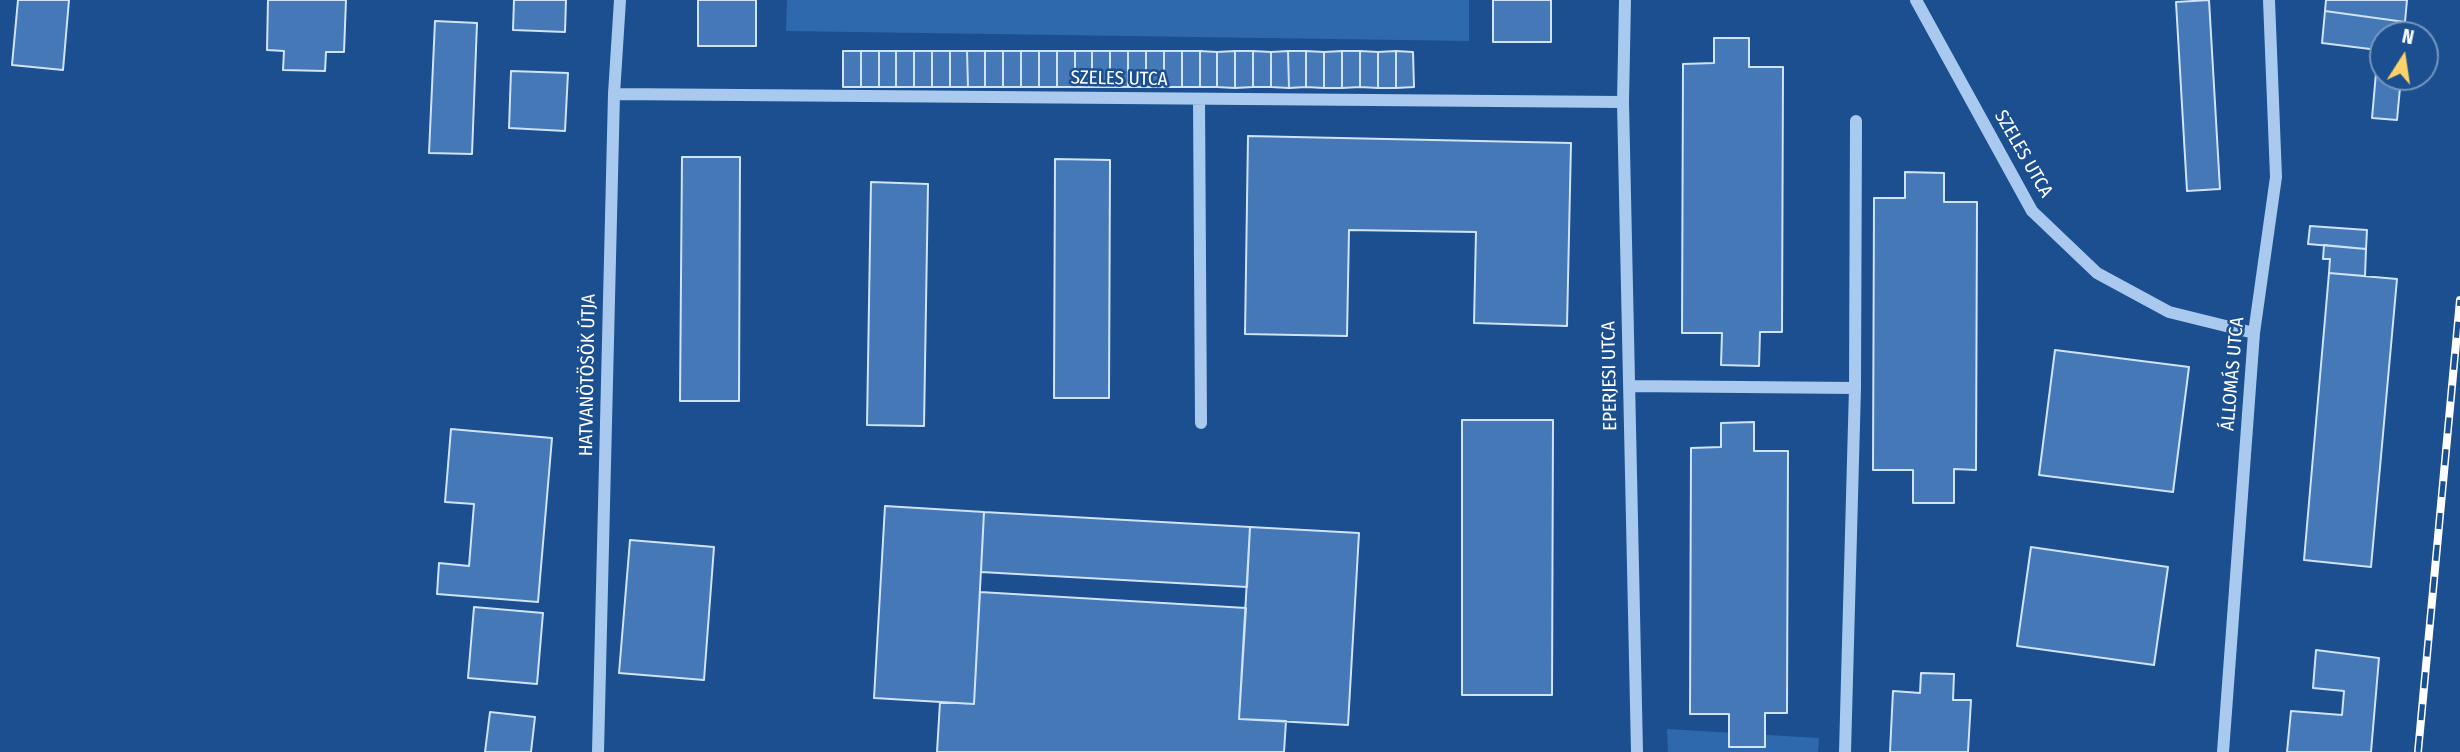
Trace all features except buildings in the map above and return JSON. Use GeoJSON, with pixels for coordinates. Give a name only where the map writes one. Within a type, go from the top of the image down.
{"type":"FeatureCollection","features":[{"type":"Feature","properties":{"kind":"street","name":"HATVANÖTÖSÖK ÚTJA"},"geometry":{"type":"LineString","coordinates":[[598,752],[614,94],[620,0]]}},
{"type":"Feature","properties":{"kind":"street","name":"EPERJESI UTCA"},"geometry":{"type":"LineString","coordinates":[[1625,0],[1623,102],[1637,752]]}},
{"type":"Feature","properties":{"kind":"street","name":"SZELES UTCA"},"geometry":{"type":"LineString","coordinates":[[1916,0],[2032,211],[2097,273],[2169,312],[2254,333]]}},
{"type":"Feature","properties":{"kind":"street","name":"ÁLLOMÁS UTCA"},"geometry":{"type":"LineString","coordinates":[[2223,752],[2254,333],[2276,177],[2269,0]]}},
{"type":"Feature","properties":{"kind":"street","name":"SZELES UTCA"},"geometry":{"type":"LineString","coordinates":[[614,94],[1623,102]]}},
{"type":"Feature","properties":{"kind":"street"},"geometry":{"type":"LineString","coordinates":[[1199,99],[1201,423]]}},
{"type":"Feature","properties":{"kind":"street"},"geometry":{"type":"LineString","coordinates":[[1845,752],[1855,388],[1856,121]]}},
{"type":"Feature","properties":{"kind":"street"},"geometry":{"type":"LineString","coordinates":[[1629,386],[1855,388]]}},
{"type":"Feature","properties":{"kind":"shaded area"},"geometry":{"type":"Polygon","coordinates":[[[787,0],[1469,0],[1469,41],[786,31],[787,0]]]}},
{"type":"Feature","properties":{"kind":"shaded area"},"geometry":{"type":"Polygon","coordinates":[[[1667,729],[1819,738],[1818,752],[1668,752],[1667,729]]]}},
{"type":"Feature","properties":{"kind":"railway"},"geometry":{"type":"LineString","coordinates":[[2418,752],[2460,300]]}}]}
